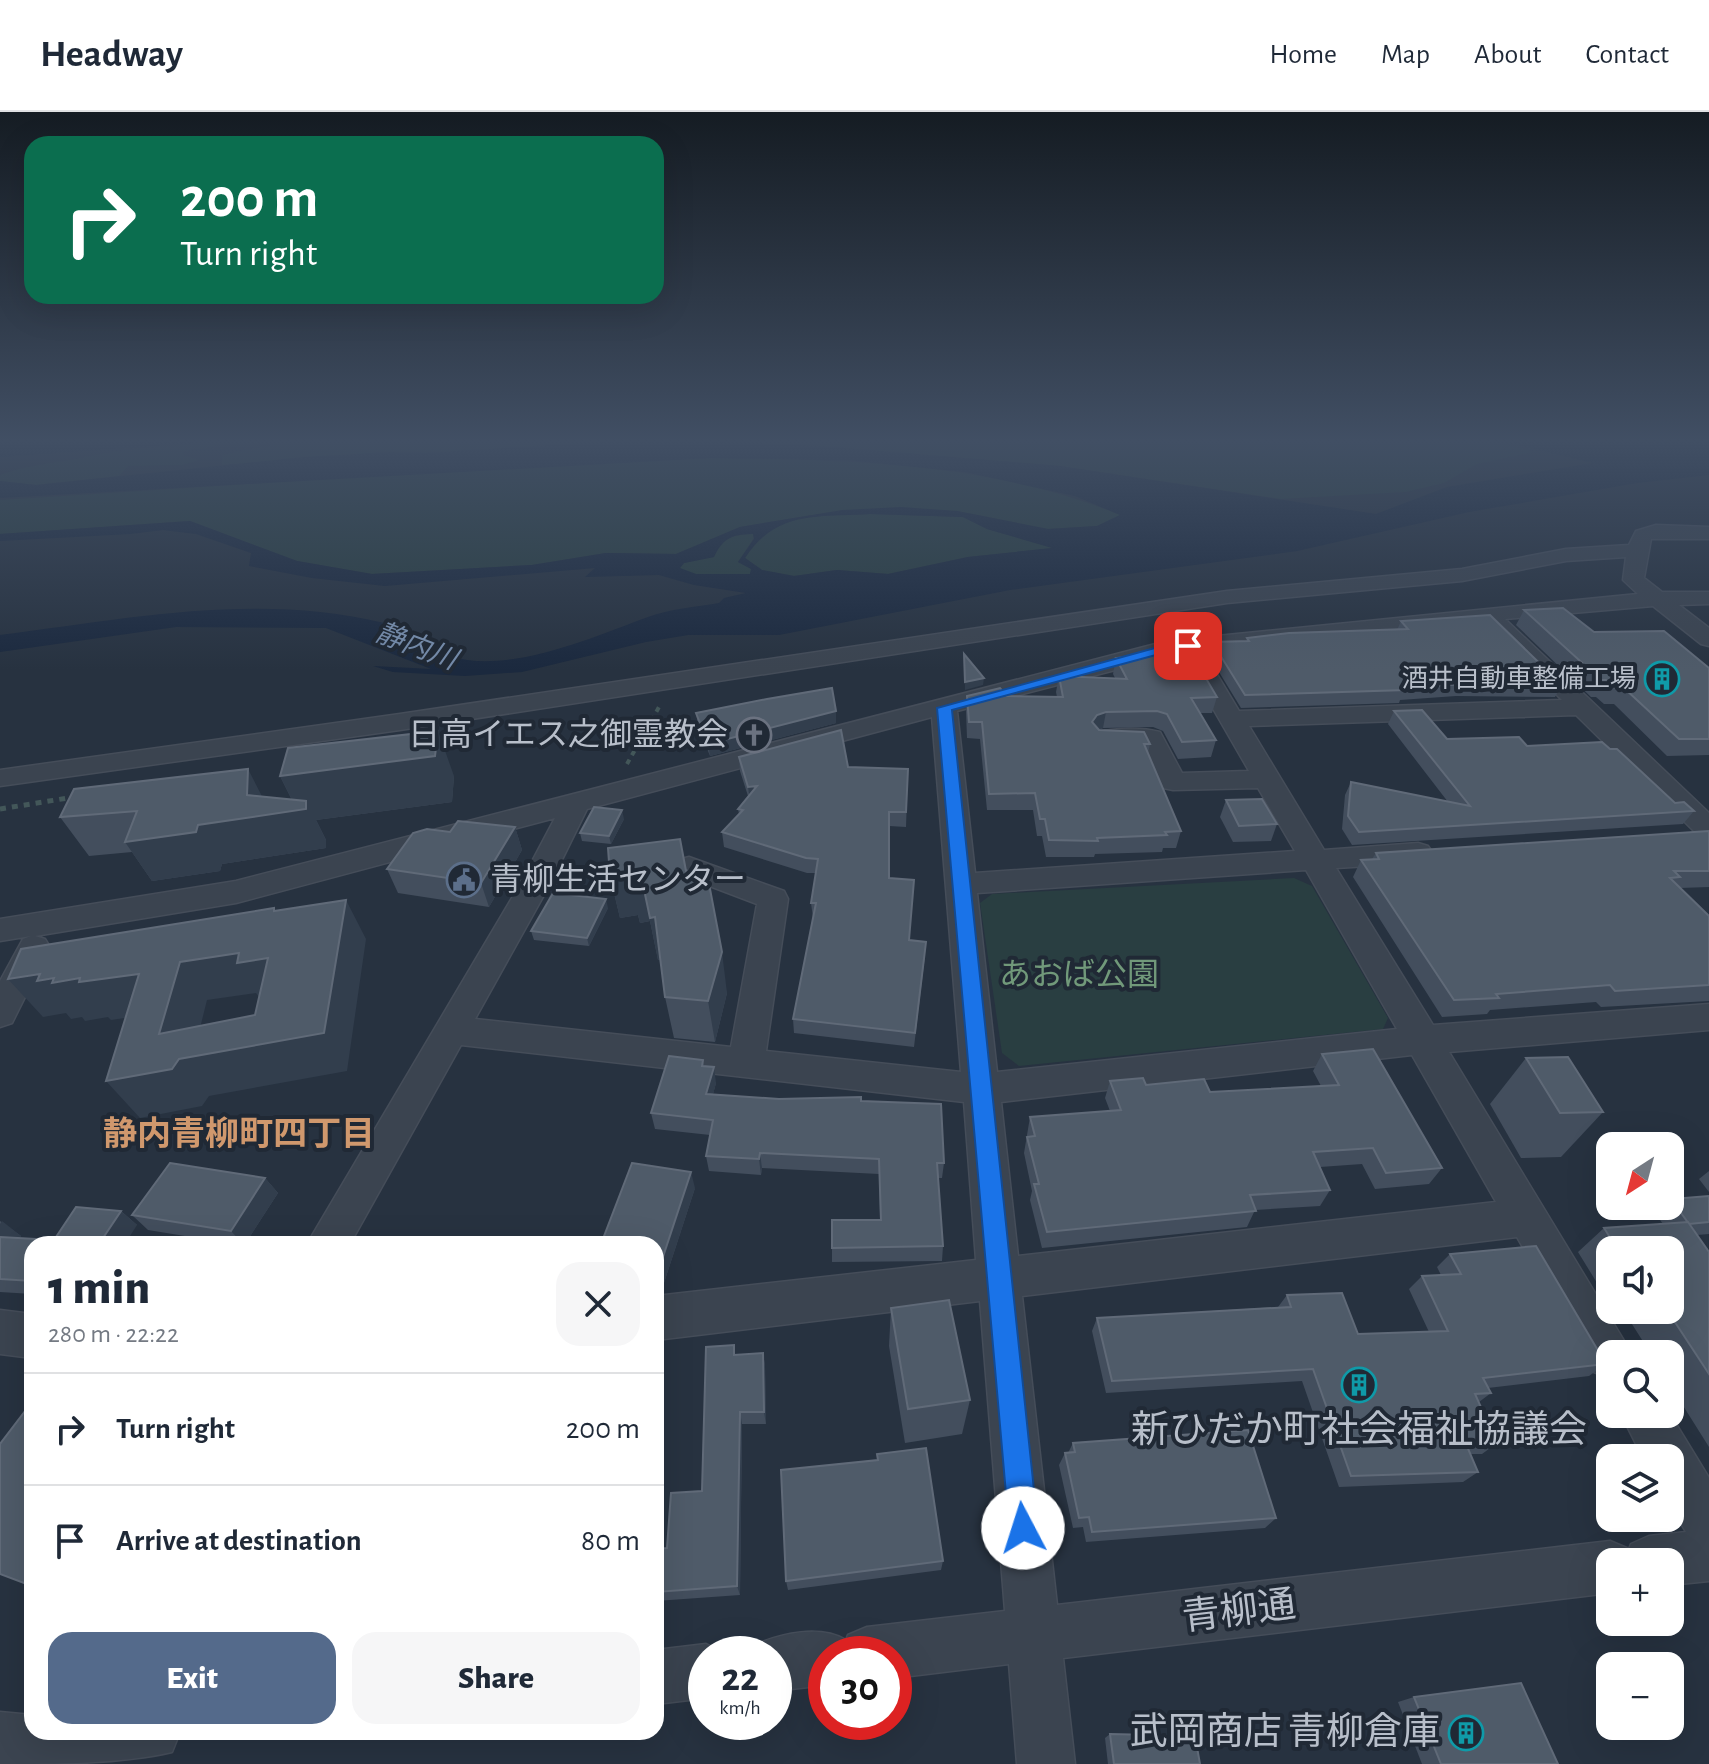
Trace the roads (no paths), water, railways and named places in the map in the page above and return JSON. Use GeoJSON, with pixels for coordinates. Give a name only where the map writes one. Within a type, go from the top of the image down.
{"type":"FeatureCollection","features":[{"type":"Feature","properties":{"kind":"street"},"geometry":{"type":"LineString","coordinates":[[1709,533],[1656,531],[1643,535],[1637,550],[1633,580],[1709,639]]}},
{"type":"Feature","properties":{"kind":"street"},"geometry":{"type":"LineString","coordinates":[[0,778],[400,722],[1227,597],[1462,575],[1566,555],[1637,550]]}},
{"type":"Feature","properties":{"kind":"street"},"geometry":{"type":"LineString","coordinates":[[0,930],[236,892],[1167,648],[1487,614],[1658,599],[1709,598]]}},
{"type":"Feature","properties":{"kind":"street"},"geometry":{"type":"LineString","coordinates":[[1487,614],[1709,829]]}},
{"type":"Feature","properties":{"kind":"street"},"geometry":{"type":"LineString","coordinates":[[1188,646],[1601,1340]]}},
{"type":"Feature","properties":{"kind":"street"},"geometry":{"type":"LineString","coordinates":[[1231,719],[1582,707]]}},
{"type":"Feature","properties":{"kind":"street"},"geometry":{"type":"LineString","coordinates":[[944,708],[1046,1764]]}},
{"type":"Feature","properties":{"kind":"street"},"geometry":{"type":"LineString","coordinates":[[1105,738],[1151,737],[1173,782],[1267,779]]}},
{"type":"Feature","properties":{"kind":"street"},"geometry":{"type":"LineString","coordinates":[[1675,796],[1709,794]]}},
{"type":"Feature","properties":{"kind":"street"},"geometry":{"type":"LineString","coordinates":[[333,1236],[534,886],[577,802]]}},
{"type":"Feature","properties":{"kind":"street"},"geometry":{"type":"LineString","coordinates":[[1677,837],[1709,835]]}},
{"type":"Feature","properties":{"kind":"street"},"geometry":{"type":"LineString","coordinates":[[960,884],[1030,874],[1441,851]]}},
{"type":"Feature","properties":{"kind":"street"},"geometry":{"type":"LineString","coordinates":[[689,867],[773,899],[746,1064]]}},
{"type":"Feature","properties":{"kind":"street"},"geometry":{"type":"LineString","coordinates":[[0,1014],[46,923]]}},
{"type":"Feature","properties":{"kind":"street"},"geometry":{"type":"LineString","coordinates":[[451,1030],[980,1089],[1424,1040],[1709,1017]]}},
{"type":"Feature","properties":{"kind":"street"},"geometry":{"type":"LineString","coordinates":[[664,1317],[1529,1217]]}},
{"type":"Feature","properties":{"kind":"street"},"geometry":{"type":"LineString","coordinates":[[0,1332],[24,1335]]}},
{"type":"Feature","properties":{"kind":"street"},"geometry":{"type":"LineString","coordinates":[[1684,1482],[1709,1524]]}},
{"type":"Feature","properties":{"kind":"street"},"geometry":{"type":"LineString","coordinates":[[1684,1558],[1709,1555]]}},
{"type":"Feature","properties":{"kind":"street","name":"青柳通"},"geometry":{"type":"LineString","coordinates":[[912,1649],[1596,1569]]}},
{"type":"Feature","properties":{"kind":"street"},"geometry":{"type":"LineString","coordinates":[[664,1676],[688,1673]]}},
{"type":"Feature","properties":{"kind":"street"},"geometry":{"type":"LineString","coordinates":[[29,1745],[76,1740]]}},
{"type":"Feature","properties":{"kind":"water","name":"静内川"},"geometry":{"type":"Polygon","coordinates":[[[806,516],[833,516],[800,519],[770,531],[745,558],[762,570],[794,576],[837,570],[888,574],[968,557],[1052,548],[987,529],[963,517],[935,516],[983,516],[1048,529],[1097,526],[1118,516],[1451,516],[1297,551],[1010,590],[779,635],[688,635],[646,642],[522,672],[465,676],[393,672],[373,666],[431,669],[326,628],[176,627],[0,652],[0,635],[144,616],[240,609],[336,614],[384,623],[457,658],[489,661],[559,649],[656,614],[719,603],[724,598],[746,593],[694,585],[659,575],[585,577],[595,568],[385,586],[312,578],[249,566],[251,553],[196,534],[163,530],[0,541],[0,534],[190,521],[297,561],[372,574],[532,565],[606,553],[676,554],[740,527],[806,516]],[[753,534],[729,538],[714,557],[684,563],[680,568],[696,574],[750,574],[751,569],[738,562],[754,539],[753,534]]]}},
{"type":"Feature","properties":{"kind":"place","name":"酒井自動車整備工場"},"geometry":{"type":"Point","coordinates":[1662,679]}},
{"type":"Feature","properties":{"kind":"place","name":"日高イエス之御霊教会"},"geometry":{"type":"Point","coordinates":[754,735]}},
{"type":"Feature","properties":{"kind":"place","name":"青柳生活センター"},"geometry":{"type":"Point","coordinates":[464,880]}},
{"type":"Feature","properties":{"kind":"place","name":"新ひだか町社会福祉協議会"},"geometry":{"type":"Point","coordinates":[1359,1385]}},
{"type":"Feature","properties":{"kind":"place","name":"武岡商店 青柳倉庫"},"geometry":{"type":"Point","coordinates":[1466,1733]}},
{"type":"Feature","properties":{"kind":"district","name":"静内青柳町四丁目"},"geometry":{"type":"Point","coordinates":[239,1135]}},
{"type":"Feature","properties":{"kind":"park label","name":"あおば公園"},"geometry":{"type":"Point","coordinates":[1079,975]}}]}
